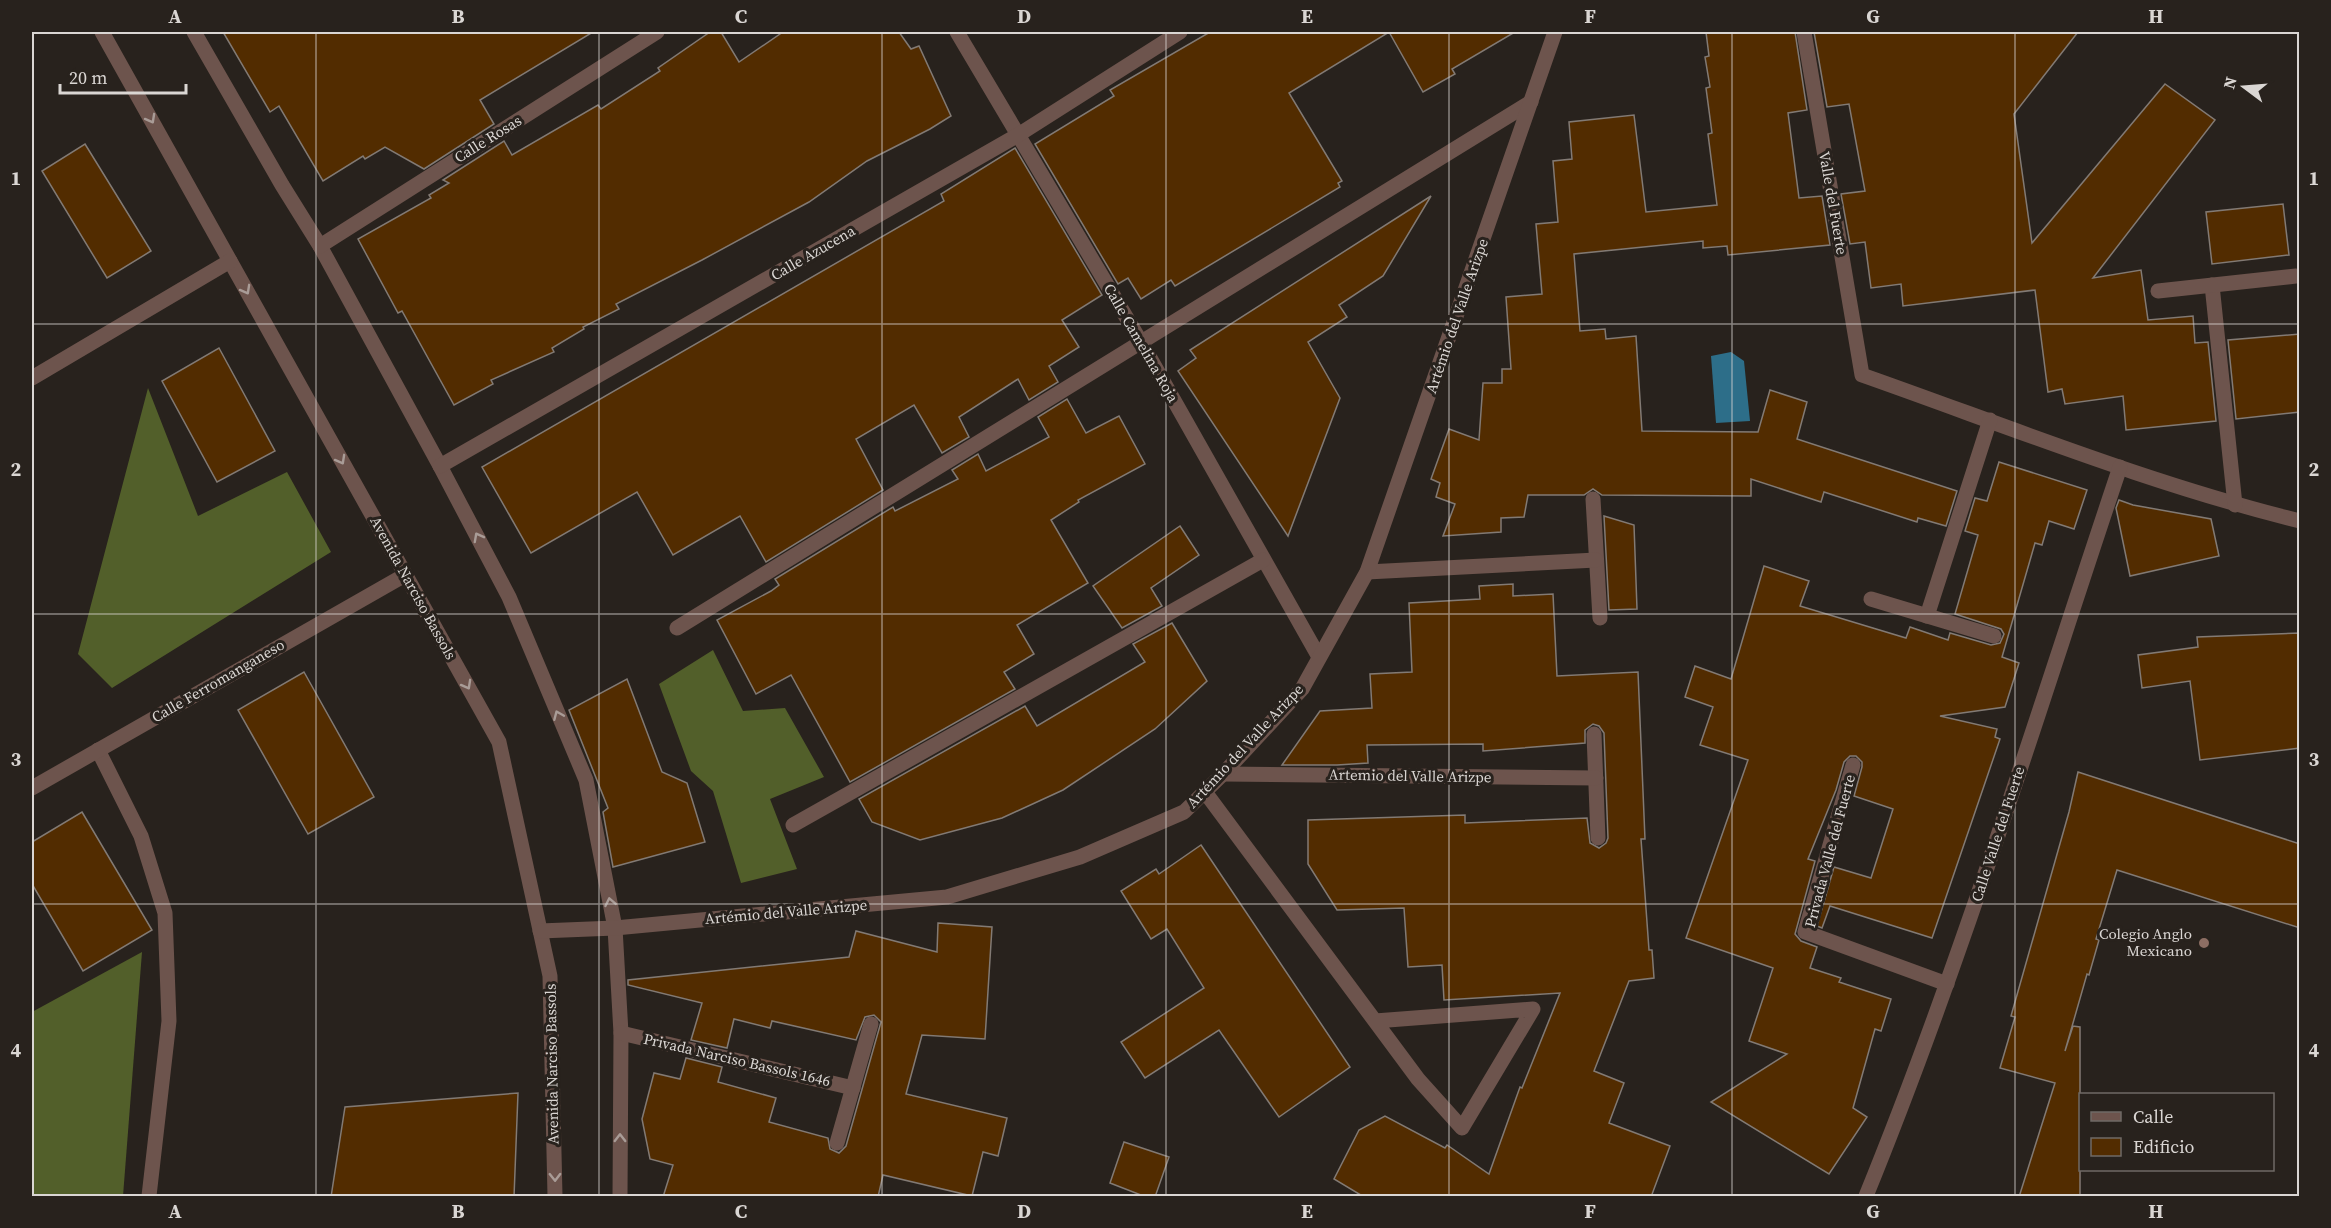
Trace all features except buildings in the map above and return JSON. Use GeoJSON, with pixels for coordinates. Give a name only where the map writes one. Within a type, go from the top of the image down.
{"type":"FeatureCollection","features":[{"type":"Feature","properties":{"kind":"street","name":"Avenida Narciso Bassols"},"geometry":{"type":"LineString","coordinates":[[102,32],[499,742],[550,976],[555,1197]]}},
{"type":"Feature","properties":{"kind":"street"},"geometry":{"type":"LineString","coordinates":[[194,32],[320,246],[509,597],[586,780],[615,928],[621,1033],[620,1197]]}},
{"type":"Feature","properties":{"kind":"street","name":"Calle Rosas"},"geometry":{"type":"LineString","coordinates":[[320,246],[657,32]]}},
{"type":"Feature","properties":{"kind":"street","name":"Calle Camelina Roja"},"geometry":{"type":"LineString","coordinates":[[957,32],[1141,342],[1319,657]]}},
{"type":"Feature","properties":{"kind":"street","name":"Calle Azucena"},"geometry":{"type":"LineString","coordinates":[[440,466],[1018,135],[1180,32]]}},
{"type":"Feature","properties":{"kind":"street","name":"Artémio del Valle Arizpe"},"geometry":{"type":"LineString","coordinates":[[540,931],[615,928],[947,897],[1080,857],[1184,812],[1223,774],[1302,688],[1367,572],[1555,32]]}},
{"type":"Feature","properties":{"kind":"street","name":"Valle del Fuerte"},"geometry":{"type":"LineString","coordinates":[[1804,32],[1862,375],[1990,420]]}},
{"type":"Feature","properties":{"kind":"street"},"geometry":{"type":"LineString","coordinates":[[678,628],[1531,102]]}},
{"type":"Feature","properties":{"kind":"street"},"geometry":{"type":"LineString","coordinates":[[32,378],[230,261]]}},
{"type":"Feature","properties":{"kind":"street"},"geometry":{"type":"LineString","coordinates":[[2158,291],[2296,276]]}},
{"type":"Feature","properties":{"kind":"street"},"geometry":{"type":"LineString","coordinates":[[2212,285],[2235,505]]}},
{"type":"Feature","properties":{"kind":"street"},"geometry":{"type":"LineString","coordinates":[[1927,616],[1990,420],[2235,505],[2300,521]]}},
{"type":"Feature","properties":{"kind":"street","name":"Calle Valle del Fuerte"},"geometry":{"type":"LineString","coordinates":[[1866,1197],[1909,1091],[1947,984],[2120,467]]}},
{"type":"Feature","properties":{"kind":"street"},"geometry":{"type":"LineString","coordinates":[[1593,500],[1600,618]]}},
{"type":"Feature","properties":{"kind":"street"},"geometry":{"type":"LineString","coordinates":[[793,825],[1263,560]]}},
{"type":"Feature","properties":{"kind":"street"},"geometry":{"type":"LineString","coordinates":[[1367,572],[1596,560]]}},
{"type":"Feature","properties":{"kind":"street","name":"Calle Ferromanganeso"},"geometry":{"type":"LineString","coordinates":[[32,788],[405,574]]}},
{"type":"Feature","properties":{"kind":"street"},"geometry":{"type":"LineString","coordinates":[[1871,599],[1995,636]]}},
{"type":"Feature","properties":{"kind":"street"},"geometry":{"type":"LineString","coordinates":[[1594,734],[1598,838]]}},
{"type":"Feature","properties":{"kind":"street"},"geometry":{"type":"LineString","coordinates":[[98,750],[141,836],[165,913],[169,1021],[148,1197]]}},
{"type":"Feature","properties":{"kind":"street","name":"Privada Valle del Fuerte"},"geometry":{"type":"LineString","coordinates":[[1853,765],[1805,932],[1947,984]]}},
{"type":"Feature","properties":{"kind":"street","name":"Artemio del Valle Arizpe"},"geometry":{"type":"LineString","coordinates":[[1223,774],[1596,778]]}},
{"type":"Feature","properties":{"kind":"street"},"geometry":{"type":"LineString","coordinates":[[1204,792],[1418,1080],[1462,1128],[1533,1009],[1375,1021]]}},
{"type":"Feature","properties":{"kind":"street"},"geometry":{"type":"LineString","coordinates":[[837,1143],[871,1024]]}},
{"type":"Feature","properties":{"kind":"street","name":"Privada Narciso Bassols 1646"},"geometry":{"type":"LineString","coordinates":[[621,1033],[853,1088]]}},
{"type":"Feature","properties":{"kind":"green space"},"geometry":{"type":"Polygon","coordinates":[[[148,388],[198,516],[287,472],[331,552],[112,688],[78,654],[148,388]]]}},
{"type":"Feature","properties":{"kind":"green space"},"geometry":{"type":"Polygon","coordinates":[[[713,650],[743,711],[785,708],[824,777],[770,799],[797,869],[741,883],[713,791],[691,771],[659,684],[713,650]]]}},
{"type":"Feature","properties":{"kind":"green space"},"geometry":{"type":"Polygon","coordinates":[[[142,952],[123,1196],[32,1194],[32,1012],[142,952]]]}},
{"type":"Feature","properties":{"kind":"water"},"geometry":{"type":"Polygon","coordinates":[[[1731,352],[1744,361],[1750,421],[1716,423],[1711,356],[1731,352]]]}},
{"type":"Feature","properties":{"kind":"place","name":"Colegio Anglo Mexicano"},"geometry":{"type":"Point","coordinates":[2204,943]}}]}
